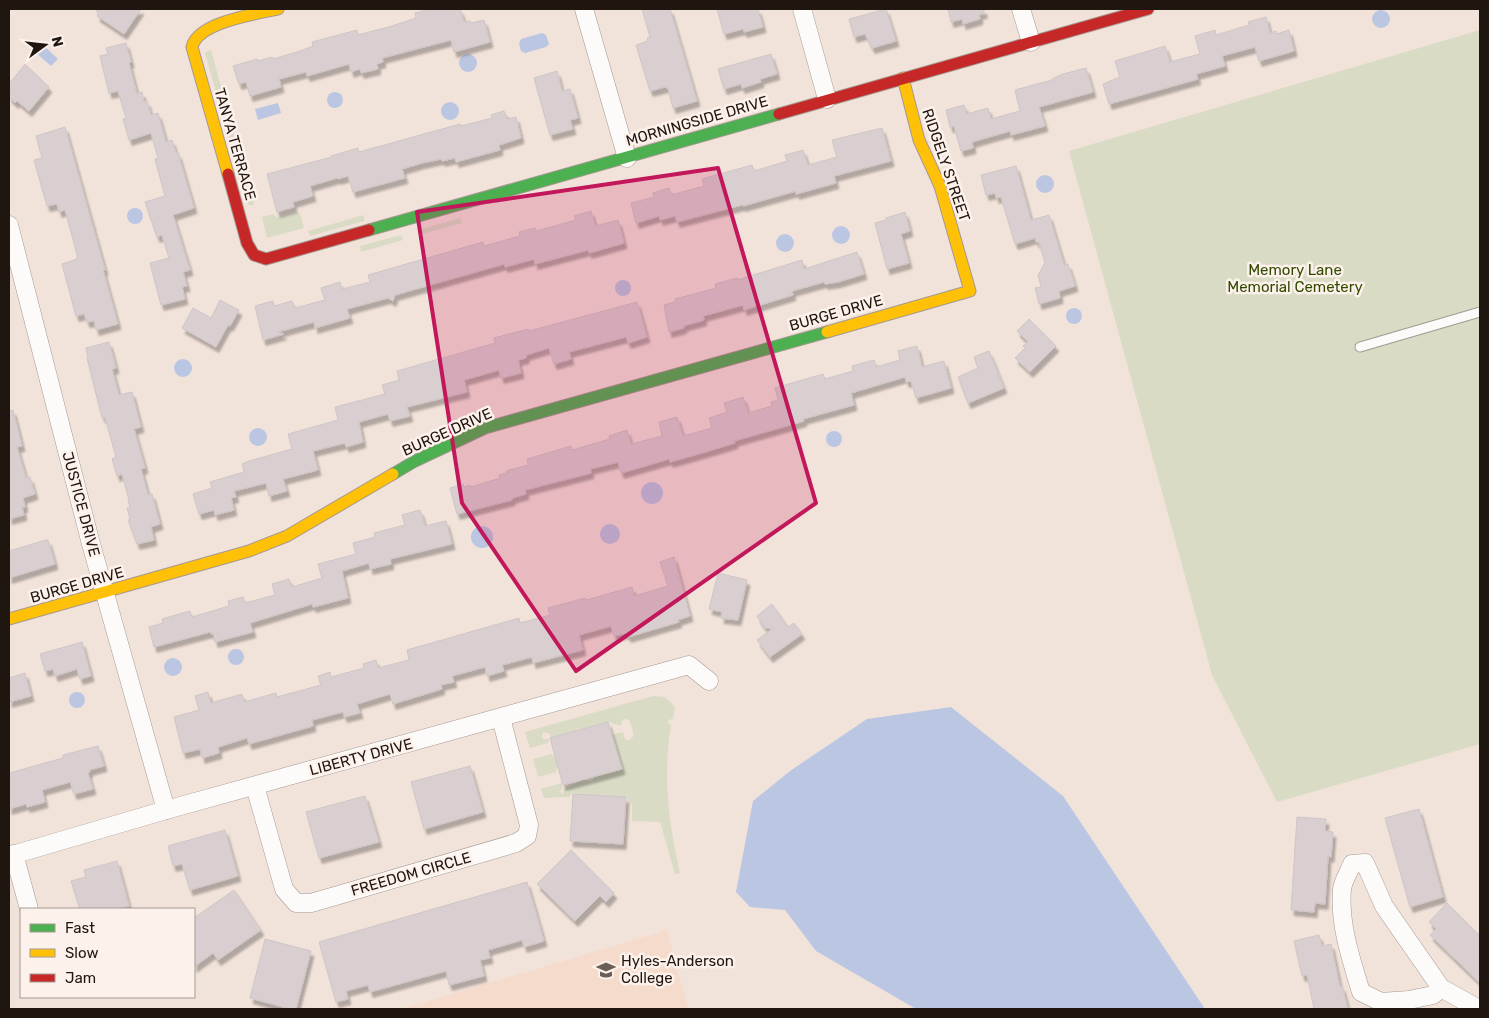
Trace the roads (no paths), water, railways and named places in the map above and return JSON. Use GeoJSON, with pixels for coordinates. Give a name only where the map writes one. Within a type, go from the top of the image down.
{"type":"FeatureCollection","features":[{"type":"Feature","properties":{"kind":"street","name":"TANYA TERRACE"},"geometry":{"type":"LineString","coordinates":[[254,255],[247,243],[192,47],[193,41],[199,34],[210,28],[278,9]]}},
{"type":"Feature","properties":{"kind":"street"},"geometry":{"type":"LineString","coordinates":[[584,9],[627,158]]}},
{"type":"Feature","properties":{"kind":"street"},"geometry":{"type":"LineString","coordinates":[[802,9],[828,99]]}},
{"type":"Feature","properties":{"kind":"street"},"geometry":{"type":"LineString","coordinates":[[1021,9],[1030,42]]}},
{"type":"Feature","properties":{"kind":"street","name":"MORNINGSIDE DRIVE"},"geometry":{"type":"LineString","coordinates":[[254,255],[272,259],[1148,9]]}},
{"type":"Feature","properties":{"kind":"street","name":"RIDGELY STREET"},"geometry":{"type":"LineString","coordinates":[[903,78],[919,140],[940,186],[970,291]]}},
{"type":"Feature","properties":{"kind":"street","name":"JUSTICE DRIVE"},"geometry":{"type":"LineString","coordinates":[[9,225],[105,593],[166,810]]}},
{"type":"Feature","properties":{"kind":"street","name":"BURGE DRIVE"},"geometry":{"type":"LineString","coordinates":[[9,619],[249,551],[287,536],[415,461],[485,428],[970,291]]}},
{"type":"Feature","properties":{"kind":"street","name":"LIBERTY DRIVE"},"geometry":{"type":"LineString","coordinates":[[11,855],[166,810],[689,665],[709,681]]}},
{"type":"Feature","properties":{"kind":"street","name":"FREEDOM CIRCLE"},"geometry":{"type":"LineString","coordinates":[[255,786],[284,889],[296,903],[310,903],[325,899],[516,843],[527,836],[530,825],[501,718]]}},
{"type":"Feature","properties":{"kind":"street"},"geometry":{"type":"LineString","coordinates":[[11,855],[29,908]]}},
{"type":"Feature","properties":{"kind":"street"},"geometry":{"type":"LineString","coordinates":[[1441,988],[1432,995],[1409,1000],[1381,1002],[1361,992],[1350,956],[1343,918],[1342,888],[1352,864],[1365,864],[1384,906],[1441,988],[1479,1009]]}},
{"type":"Feature","properties":{"kind":"lane"},"geometry":{"type":"LineString","coordinates":[[1360,347],[1480,312]]}},
{"type":"Feature","properties":{"kind":"water"},"geometry":{"type":"Polygon","coordinates":[[[1377,10],[1385,10],[1390,15],[1388,26],[1377,28],[1372,23],[1372,15],[1377,10]]]}},
{"type":"Feature","properties":{"kind":"water"},"geometry":{"type":"Polygon","coordinates":[[[542,33],[546,35],[549,44],[546,47],[525,53],[521,51],[519,44],[521,39],[542,33]]]}},
{"type":"Feature","properties":{"kind":"water"},"geometry":{"type":"Polygon","coordinates":[[[41,43],[58,59],[51,66],[34,51],[41,43]]]}},
{"type":"Feature","properties":{"kind":"water"},"geometry":{"type":"Polygon","coordinates":[[[468,54],[474,57],[477,63],[474,69],[468,72],[462,69],[459,63],[462,57],[468,54]]]}},
{"type":"Feature","properties":{"kind":"water"},"geometry":{"type":"Polygon","coordinates":[[[332,92],[338,92],[343,97],[341,106],[332,108],[327,103],[327,97],[332,92]]]}},
{"type":"Feature","properties":{"kind":"water"},"geometry":{"type":"Polygon","coordinates":[[[450,102],[456,105],[459,111],[456,117],[450,120],[444,117],[441,111],[444,105],[450,102]]]}},
{"type":"Feature","properties":{"kind":"water"},"geometry":{"type":"Polygon","coordinates":[[[278,103],[281,113],[258,120],[255,109],[278,103]]]}},
{"type":"Feature","properties":{"kind":"water"},"geometry":{"type":"Polygon","coordinates":[[[1041,175],[1049,175],[1054,180],[1052,191],[1041,193],[1036,188],[1036,180],[1041,175]]]}},
{"type":"Feature","properties":{"kind":"water"},"geometry":{"type":"Polygon","coordinates":[[[132,208],[138,208],[143,213],[141,222],[132,224],[127,219],[127,213],[132,208]]]}},
{"type":"Feature","properties":{"kind":"water"},"geometry":{"type":"Polygon","coordinates":[[[841,226],[847,229],[850,235],[847,241],[841,244],[835,241],[832,235],[835,229],[841,226]]]}},
{"type":"Feature","properties":{"kind":"water"},"geometry":{"type":"Polygon","coordinates":[[[785,234],[791,237],[794,243],[791,249],[785,252],[779,249],[776,243],[779,237],[785,234]]]}},
{"type":"Feature","properties":{"kind":"water"},"geometry":{"type":"Polygon","coordinates":[[[620,280],[626,280],[631,285],[629,294],[620,296],[615,291],[615,285],[620,280]]]}},
{"type":"Feature","properties":{"kind":"water"},"geometry":{"type":"Polygon","coordinates":[[[1071,308],[1077,308],[1082,313],[1080,322],[1071,324],[1066,319],[1066,313],[1071,308]]]}},
{"type":"Feature","properties":{"kind":"water"},"geometry":{"type":"Polygon","coordinates":[[[183,359],[189,362],[192,368],[189,374],[183,377],[177,374],[174,368],[177,362],[183,359]]]}},
{"type":"Feature","properties":{"kind":"water"},"geometry":{"type":"Polygon","coordinates":[[[258,428],[264,431],[267,437],[264,443],[258,446],[252,443],[249,437],[252,431],[258,428]]]}},
{"type":"Feature","properties":{"kind":"water"},"geometry":{"type":"Polygon","coordinates":[[[831,431],[837,431],[842,436],[840,445],[831,447],[826,442],[826,436],[831,431]]]}},
{"type":"Feature","properties":{"kind":"water"},"geometry":{"type":"Polygon","coordinates":[[[652,482],[662,489],[663,493],[656,503],[652,504],[642,497],[641,493],[648,483],[652,482]]]}},
{"type":"Feature","properties":{"kind":"water"},"geometry":{"type":"Polygon","coordinates":[[[610,524],[617,527],[620,534],[617,541],[610,544],[603,541],[600,534],[603,527],[610,524]]]}},
{"type":"Feature","properties":{"kind":"water"},"geometry":{"type":"Polygon","coordinates":[[[482,526],[490,529],[493,537],[490,545],[482,548],[474,545],[471,537],[474,529],[482,526]]]}},
{"type":"Feature","properties":{"kind":"water"},"geometry":{"type":"Polygon","coordinates":[[[233,649],[239,649],[244,654],[242,663],[233,665],[228,660],[228,654],[233,649]]]}},
{"type":"Feature","properties":{"kind":"water"},"geometry":{"type":"Polygon","coordinates":[[[173,658],[179,661],[182,667],[179,673],[173,676],[167,673],[164,667],[167,661],[173,658]]]}},
{"type":"Feature","properties":{"kind":"water"},"geometry":{"type":"Polygon","coordinates":[[[74,692],[80,692],[85,697],[83,706],[74,708],[69,703],[69,697],[74,692]]]}},
{"type":"Feature","properties":{"kind":"water"},"geometry":{"type":"Polygon","coordinates":[[[951,707],[1063,796],[1205,1009],[916,1009],[816,951],[785,910],[750,907],[736,892],[753,801],[790,771],[867,719],[951,707]]]}},
{"type":"Feature","properties":{"kind":"place","name":"Hyles-Anderson College"},"geometry":{"type":"Point","coordinates":[606,970]}},
{"type":"Feature","properties":{"kind":"park label","name":"Memory Lane Memorial Cemetery"},"geometry":{"type":"Point","coordinates":[1295,278]}}]}
